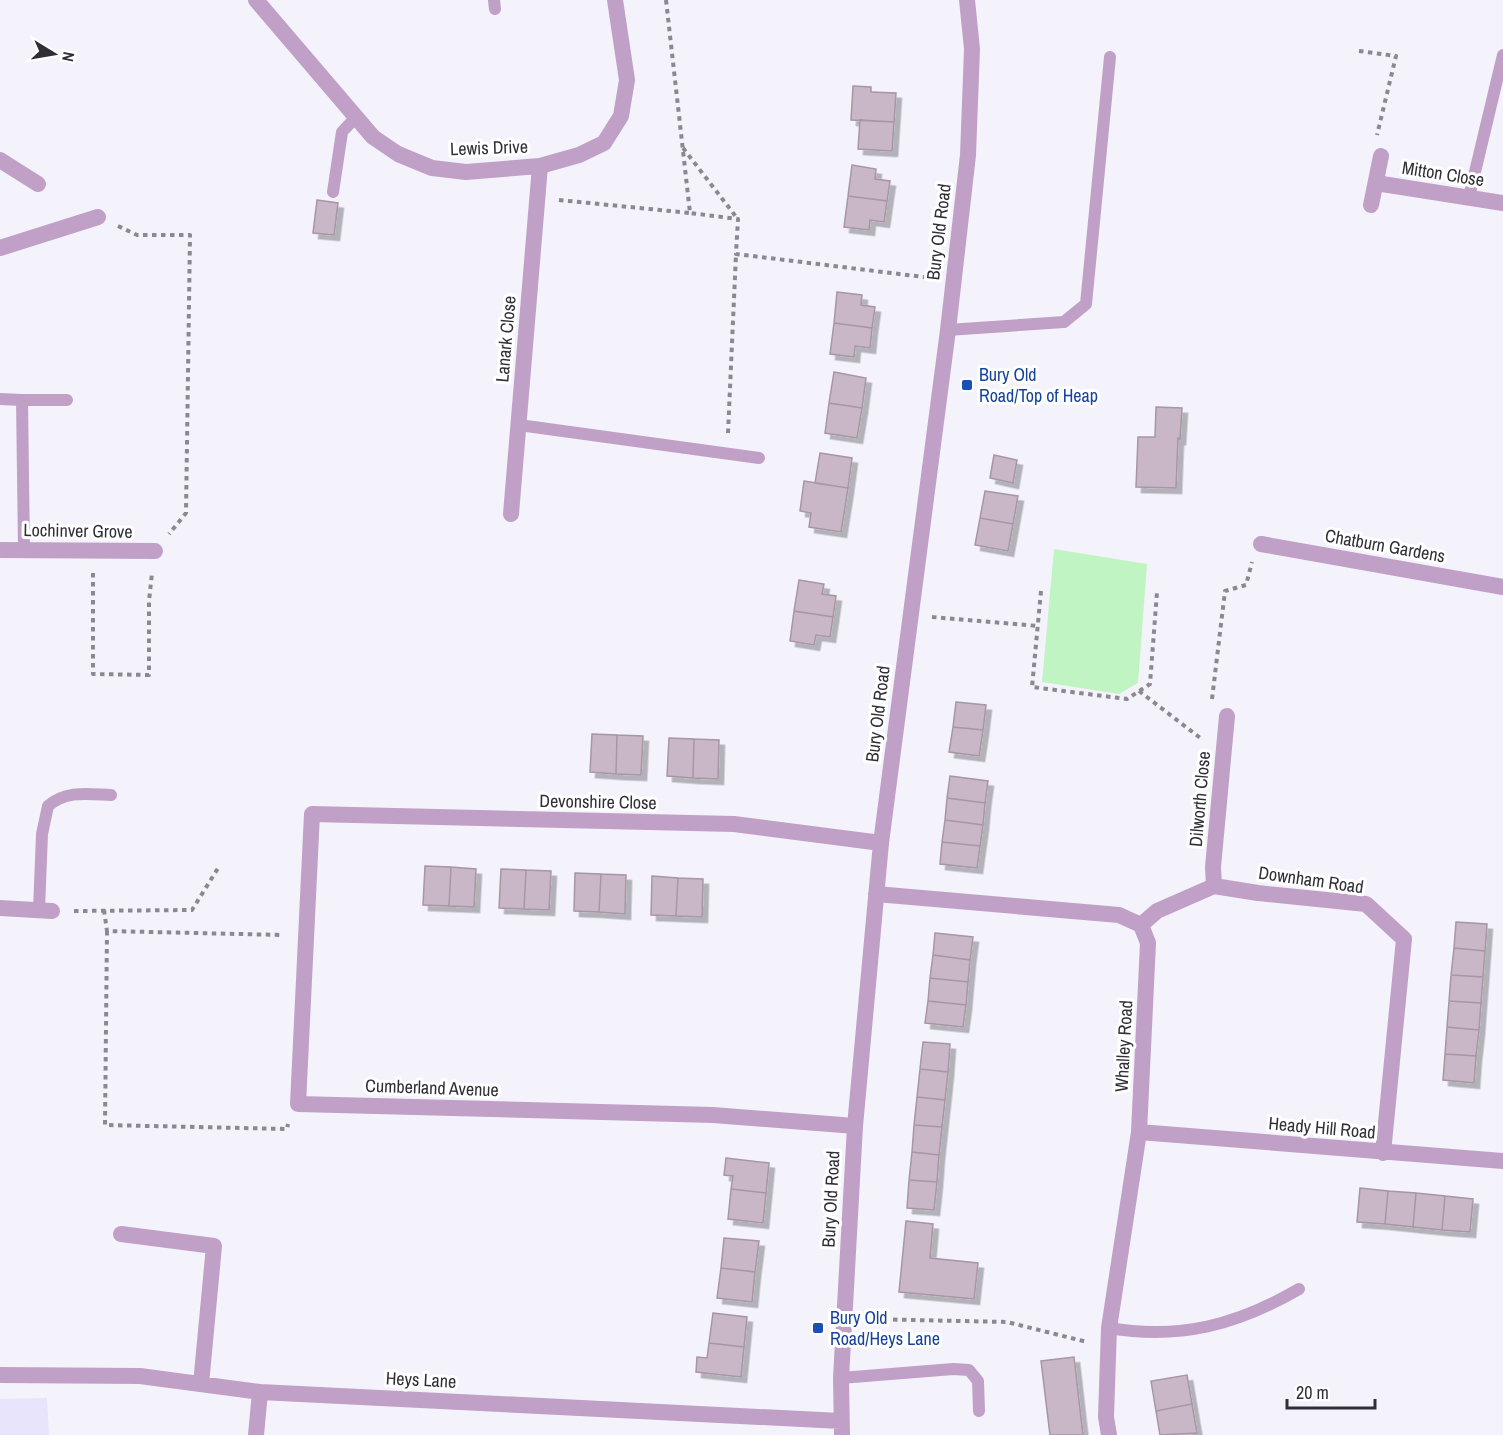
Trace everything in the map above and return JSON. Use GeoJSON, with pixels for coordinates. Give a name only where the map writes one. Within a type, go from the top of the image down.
{"type":"FeatureCollection","features":[{"type":"Feature","properties":{"kind":"street","name":"Lewis Drive"},"geometry":{"type":"LineString","coordinates":[[256,0],[373,137],[398,154],[432,168],[466,172],[540,166],[579,155],[604,142],[621,117],[627,80],[615,0]]}},
{"type":"Feature","properties":{"kind":"street","name":"Bury Old Road"},"geometry":{"type":"LineString","coordinates":[[841,1428],[841,1378],[855,1126],[881,843],[948,330],[968,155],[972,49],[967,0]]}},
{"type":"Feature","properties":{"kind":"street","name":"Mitton Close"},"geometry":{"type":"LineString","coordinates":[[1371,205],[1381,156]]}},
{"type":"Feature","properties":{"kind":"street","name":"Lanark Close"},"geometry":{"type":"LineString","coordinates":[[511,514],[540,166]]}},
{"type":"Feature","properties":{"kind":"street"},"geometry":{"type":"LineString","coordinates":[[2,167],[38,184]]}},
{"type":"Feature","properties":{"kind":"street","name":"Mitton Close"},"geometry":{"type":"LineString","coordinates":[[1376,183],[1503,203]]}},
{"type":"Feature","properties":{"kind":"street"},"geometry":{"type":"LineString","coordinates":[[0,248],[98,217]]}},
{"type":"Feature","properties":{"kind":"street","name":"Chatburn Gardens"},"geometry":{"type":"LineString","coordinates":[[1261,544],[1503,586]]}},
{"type":"Feature","properties":{"kind":"street","name":"Lochinver Grove"},"geometry":{"type":"LineString","coordinates":[[0,550],[155,551]]}},
{"type":"Feature","properties":{"kind":"street","name":"Dilworth Close"},"geometry":{"type":"LineString","coordinates":[[1214,886],[1213,867],[1227,716]]}},
{"type":"Feature","properties":{"kind":"street","name":"Devonshire Close"},"geometry":{"type":"LineString","coordinates":[[298,1104],[312,814],[734,824],[881,843]]}},
{"type":"Feature","properties":{"kind":"street"},"geometry":{"type":"LineString","coordinates":[[876,894],[1119,915],[1141,925],[1157,911],[1214,886]]}},
{"type":"Feature","properties":{"kind":"street","name":"Downham Road"},"geometry":{"type":"LineString","coordinates":[[1214,886],[1366,904],[1404,939],[1383,1153]]}},
{"type":"Feature","properties":{"kind":"street"},"geometry":{"type":"LineString","coordinates":[[0,908],[45,910]]}},
{"type":"Feature","properties":{"kind":"street","name":"Whalley Road"},"geometry":{"type":"LineString","coordinates":[[1109,1435],[1106,1417],[1108,1328],[1139,1132],[1149,943],[1141,925]]}},
{"type":"Feature","properties":{"kind":"street","name":"Cumberland Avenue"},"geometry":{"type":"LineString","coordinates":[[298,1104],[713,1115],[855,1126]]}},
{"type":"Feature","properties":{"kind":"street","name":"Heady Hill Road"},"geometry":{"type":"LineString","coordinates":[[1139,1132],[1503,1161]]}},
{"type":"Feature","properties":{"kind":"street"},"geometry":{"type":"LineString","coordinates":[[121,1234],[214,1246],[201,1384]]}},
{"type":"Feature","properties":{"kind":"street","name":"Heys Lane"},"geometry":{"type":"LineString","coordinates":[[0,1375],[140,1376],[260,1392],[841,1428]]}},
{"type":"Feature","properties":{"kind":"street"},"geometry":{"type":"LineString","coordinates":[[256,1435],[260,1392]]}},
{"type":"Feature","properties":{"kind":"lane"},"geometry":{"type":"LineString","coordinates":[[1469,197],[1503,55]]}},
{"type":"Feature","properties":{"kind":"lane"},"geometry":{"type":"LineString","coordinates":[[948,330],[1064,322],[1086,304],[1110,57]]}},
{"type":"Feature","properties":{"kind":"lane"},"geometry":{"type":"LineString","coordinates":[[333,192],[342,132],[356,117]]}},
{"type":"Feature","properties":{"kind":"lane"},"geometry":{"type":"LineString","coordinates":[[0,399],[67,400]]}},
{"type":"Feature","properties":{"kind":"lane"},"geometry":{"type":"LineString","coordinates":[[22,400],[24,549]]}},
{"type":"Feature","properties":{"kind":"lane"},"geometry":{"type":"LineString","coordinates":[[519,425],[759,458]]}},
{"type":"Feature","properties":{"kind":"lane"},"geometry":{"type":"LineString","coordinates":[[45,910],[42,834],[48,806],[63,796],[74,793],[111,795]]}},
{"type":"Feature","properties":{"kind":"lane"},"geometry":{"type":"LineString","coordinates":[[1108,1328],[1138,1333],[1161,1333],[1221,1324],[1268,1307],[1299,1289]]}},
{"type":"Feature","properties":{"kind":"lane"},"geometry":{"type":"LineString","coordinates":[[841,1378],[953,1369],[969,1370],[978,1381],[979,1411]]}},
{"type":"Feature","properties":{"kind":"path"},"geometry":{"type":"LineString","coordinates":[[666,0],[690,213]]}},
{"type":"Feature","properties":{"kind":"path"},"geometry":{"type":"LineString","coordinates":[[1359,51],[1396,56],[1375,145],[1381,156]]}},
{"type":"Feature","properties":{"kind":"path"},"geometry":{"type":"LineString","coordinates":[[682,147],[738,219],[727,453]]}},
{"type":"Feature","properties":{"kind":"path"},"geometry":{"type":"LineString","coordinates":[[537,198],[738,219]]}},
{"type":"Feature","properties":{"kind":"path"},"geometry":{"type":"LineString","coordinates":[[94,550],[93,674],[148,675],[149,602],[155,551],[186,513],[190,235],[137,235],[98,217]]}},
{"type":"Feature","properties":{"kind":"path"},"geometry":{"type":"LineString","coordinates":[[736,254],[953,280]]}},
{"type":"Feature","properties":{"kind":"path"},"geometry":{"type":"LineString","coordinates":[[1227,716],[1211,707],[1225,591],[1246,585],[1256,543],[1261,544]]}},
{"type":"Feature","properties":{"kind":"path"},"geometry":{"type":"LineString","coordinates":[[1041,591],[1032,687],[1127,699],[1150,684],[1157,592]]}},
{"type":"Feature","properties":{"kind":"path"},"geometry":{"type":"LineString","coordinates":[[910,614],[1038,626]]}},
{"type":"Feature","properties":{"kind":"path"},"geometry":{"type":"LineString","coordinates":[[1139,691],[1209,746],[1224,747]]}},
{"type":"Feature","properties":{"kind":"path"},"geometry":{"type":"LineString","coordinates":[[45,910],[192,910],[220,866]]}},
{"type":"Feature","properties":{"kind":"path"},"geometry":{"type":"LineString","coordinates":[[104,910],[107,931],[105,1125],[287,1129],[289,1105],[298,1104]]}},
{"type":"Feature","properties":{"kind":"path"},"geometry":{"type":"LineString","coordinates":[[107,931],[285,935]]}},
{"type":"Feature","properties":{"kind":"path"},"geometry":{"type":"LineString","coordinates":[[844,1319],[1007,1322],[1108,1347]]}},
{"type":"Feature","properties":{"kind":"shaded area"},"geometry":{"type":"Polygon","coordinates":[[[47,1398],[49,1435],[0,1435],[0,1399],[47,1398]]]}},
{"type":"Feature","properties":{"kind":"green space"},"geometry":{"type":"Polygon","coordinates":[[[1054,549],[1147,564],[1138,683],[1119,694],[1042,682],[1054,549]]]}},
{"type":"Feature","properties":{"kind":"building"},"geometry":{"type":"Polygon","coordinates":[[[853,86],[871,87],[871,92],[896,93],[894,122],[851,120],[853,86]]]}},
{"type":"Feature","properties":{"kind":"building"},"geometry":{"type":"Polygon","coordinates":[[[860,120],[894,122],[892,151],[858,149],[860,120]]]}},
{"type":"Feature","properties":{"kind":"building"},"geometry":{"type":"Polygon","coordinates":[[[852,165],[876,169],[875,179],[890,181],[887,201],[848,196],[852,165]]]}},
{"type":"Feature","properties":{"kind":"building"},"geometry":{"type":"Polygon","coordinates":[[[848,196],[887,201],[884,222],[870,220],[869,230],[844,227],[848,196]]]}},
{"type":"Feature","properties":{"kind":"building"},"geometry":{"type":"Polygon","coordinates":[[[317,200],[338,203],[334,235],[313,233],[317,200]]]}},
{"type":"Feature","properties":{"kind":"building"},"geometry":{"type":"Polygon","coordinates":[[[837,292],[862,295],[861,305],[875,307],[872,328],[834,323],[837,292]]]}},
{"type":"Feature","properties":{"kind":"building"},"geometry":{"type":"Polygon","coordinates":[[[834,323],[872,328],[870,348],[855,346],[854,357],[830,354],[834,323]]]}},
{"type":"Feature","properties":{"kind":"building"},"geometry":{"type":"Polygon","coordinates":[[[834,372],[866,378],[862,408],[829,403],[834,372]]]}},
{"type":"Feature","properties":{"kind":"building"},"geometry":{"type":"Polygon","coordinates":[[[829,403],[862,408],[857,438],[825,433],[829,403]]]}},
{"type":"Feature","properties":{"kind":"building"},"geometry":{"type":"Polygon","coordinates":[[[1156,407],[1182,408],[1176,488],[1136,487],[1138,437],[1155,437],[1156,407]]]}},
{"type":"Feature","properties":{"kind":"building"},"geometry":{"type":"Polygon","coordinates":[[[820,453],[852,458],[848,488],[815,483],[820,453]]]}},
{"type":"Feature","properties":{"kind":"building"},"geometry":{"type":"Polygon","coordinates":[[[994,455],[1017,460],[1013,483],[990,478],[994,455]]]}},
{"type":"Feature","properties":{"kind":"building"},"geometry":{"type":"Polygon","coordinates":[[[804,481],[848,488],[841,532],[809,527],[811,513],[800,511],[804,481]]]}},
{"type":"Feature","properties":{"kind":"building"},"geometry":{"type":"Polygon","coordinates":[[[985,491],[1018,496],[1013,524],[980,518],[985,491]]]}},
{"type":"Feature","properties":{"kind":"building"},"geometry":{"type":"Polygon","coordinates":[[[980,518],[1013,524],[1008,551],[975,545],[980,518]]]}},
{"type":"Feature","properties":{"kind":"building"},"geometry":{"type":"Polygon","coordinates":[[[799,580],[824,584],[822,594],[836,596],[833,617],[794,611],[799,580]]]}},
{"type":"Feature","properties":{"kind":"building"},"geometry":{"type":"Polygon","coordinates":[[[794,611],[833,617],[830,637],[816,635],[814,645],[790,641],[794,611]]]}},
{"type":"Feature","properties":{"kind":"building"},"geometry":{"type":"Polygon","coordinates":[[[956,702],[986,705],[983,730],[953,727],[956,702]]]}},
{"type":"Feature","properties":{"kind":"building"},"geometry":{"type":"Polygon","coordinates":[[[953,727],[983,730],[979,756],[949,752],[953,727]]]}},
{"type":"Feature","properties":{"kind":"building"},"geometry":{"type":"Polygon","coordinates":[[[592,734],[617,735],[616,774],[590,772],[592,734]]]}},
{"type":"Feature","properties":{"kind":"building"},"geometry":{"type":"Polygon","coordinates":[[[617,735],[643,736],[641,775],[616,774],[617,735]]]}},
{"type":"Feature","properties":{"kind":"building"},"geometry":{"type":"Polygon","coordinates":[[[669,738],[694,739],[693,778],[667,776],[669,738]]]}},
{"type":"Feature","properties":{"kind":"building"},"geometry":{"type":"Polygon","coordinates":[[[694,739],[719,740],[718,779],[693,778],[694,739]]]}},
{"type":"Feature","properties":{"kind":"building"},"geometry":{"type":"Polygon","coordinates":[[[950,776],[988,781],[985,803],[947,798],[950,776]]]}},
{"type":"Feature","properties":{"kind":"building"},"geometry":{"type":"Polygon","coordinates":[[[947,798],[985,803],[983,825],[945,820],[947,798]]]}},
{"type":"Feature","properties":{"kind":"building"},"geometry":{"type":"Polygon","coordinates":[[[945,820],[983,825],[980,846],[942,842],[945,820]]]}},
{"type":"Feature","properties":{"kind":"building"},"geometry":{"type":"Polygon","coordinates":[[[942,842],[980,846],[977,868],[940,864],[942,842]]]}},
{"type":"Feature","properties":{"kind":"building"},"geometry":{"type":"Polygon","coordinates":[[[425,866],[451,867],[449,906],[423,905],[425,866]]]}},
{"type":"Feature","properties":{"kind":"building"},"geometry":{"type":"Polygon","coordinates":[[[451,867],[476,869],[474,907],[449,906],[451,867]]]}},
{"type":"Feature","properties":{"kind":"building"},"geometry":{"type":"Polygon","coordinates":[[[501,869],[526,870],[524,909],[499,908],[501,869]]]}},
{"type":"Feature","properties":{"kind":"building"},"geometry":{"type":"Polygon","coordinates":[[[526,870],[551,871],[549,910],[524,909],[526,870]]]}},
{"type":"Feature","properties":{"kind":"building"},"geometry":{"type":"Polygon","coordinates":[[[575,873],[601,874],[599,912],[574,911],[575,873]]]}},
{"type":"Feature","properties":{"kind":"building"},"geometry":{"type":"Polygon","coordinates":[[[601,874],[626,875],[625,914],[599,912],[601,874]]]}},
{"type":"Feature","properties":{"kind":"building"},"geometry":{"type":"Polygon","coordinates":[[[652,876],[678,878],[676,916],[651,915],[652,876]]]}},
{"type":"Feature","properties":{"kind":"building"},"geometry":{"type":"Polygon","coordinates":[[[678,878],[703,879],[702,917],[676,916],[678,878]]]}},
{"type":"Feature","properties":{"kind":"building"},"geometry":{"type":"Polygon","coordinates":[[[1456,922],[1487,924],[1485,951],[1454,948],[1456,922]]]}},
{"type":"Feature","properties":{"kind":"building"},"geometry":{"type":"Polygon","coordinates":[[[935,933],[973,937],[970,960],[933,955],[935,933]]]}},
{"type":"Feature","properties":{"kind":"building"},"geometry":{"type":"Polygon","coordinates":[[[1454,948],[1485,951],[1483,977],[1451,975],[1454,948]]]}},
{"type":"Feature","properties":{"kind":"building"},"geometry":{"type":"Polygon","coordinates":[[[933,955],[970,960],[968,982],[930,978],[933,955]]]}},
{"type":"Feature","properties":{"kind":"building"},"geometry":{"type":"Polygon","coordinates":[[[1451,975],[1483,977],[1481,1003],[1449,1001],[1451,975]]]}},
{"type":"Feature","properties":{"kind":"building"},"geometry":{"type":"Polygon","coordinates":[[[930,978],[968,982],[966,1005],[928,1001],[930,978]]]}},
{"type":"Feature","properties":{"kind":"building"},"geometry":{"type":"Polygon","coordinates":[[[928,1001],[966,1005],[963,1027],[925,1023],[928,1001]]]}},
{"type":"Feature","properties":{"kind":"building"},"geometry":{"type":"Polygon","coordinates":[[[1449,1001],[1481,1003],[1479,1030],[1447,1027],[1449,1001]]]}},
{"type":"Feature","properties":{"kind":"building"},"geometry":{"type":"Polygon","coordinates":[[[1447,1027],[1479,1030],[1476,1056],[1445,1054],[1447,1027]]]}},
{"type":"Feature","properties":{"kind":"building"},"geometry":{"type":"Polygon","coordinates":[[[923,1042],[950,1044],[948,1072],[920,1069],[923,1042]]]}},
{"type":"Feature","properties":{"kind":"building"},"geometry":{"type":"Polygon","coordinates":[[[1445,1054],[1476,1056],[1474,1083],[1443,1080],[1445,1054]]]}},
{"type":"Feature","properties":{"kind":"building"},"geometry":{"type":"Polygon","coordinates":[[[920,1069],[948,1072],[945,1100],[917,1097],[920,1069]]]}},
{"type":"Feature","properties":{"kind":"building"},"geometry":{"type":"Polygon","coordinates":[[[917,1097],[945,1100],[942,1127],[914,1125],[917,1097]]]}},
{"type":"Feature","properties":{"kind":"building"},"geometry":{"type":"Polygon","coordinates":[[[914,1125],[942,1127],[939,1155],[912,1152],[914,1125]]]}},
{"type":"Feature","properties":{"kind":"building"},"geometry":{"type":"Polygon","coordinates":[[[912,1152],[939,1155],[937,1182],[909,1180],[912,1152]]]}},
{"type":"Feature","properties":{"kind":"building"},"geometry":{"type":"Polygon","coordinates":[[[726,1158],[769,1163],[766,1193],[731,1189],[733,1176],[724,1175],[726,1158]]]}},
{"type":"Feature","properties":{"kind":"building"},"geometry":{"type":"Polygon","coordinates":[[[909,1180],[937,1182],[934,1210],[907,1208],[909,1180]]]}},
{"type":"Feature","properties":{"kind":"building"},"geometry":{"type":"Polygon","coordinates":[[[1360,1188],[1388,1191],[1385,1224],[1357,1222],[1360,1188]]]}},
{"type":"Feature","properties":{"kind":"building"},"geometry":{"type":"Polygon","coordinates":[[[731,1189],[766,1193],[763,1223],[728,1219],[731,1189]]]}},
{"type":"Feature","properties":{"kind":"building"},"geometry":{"type":"Polygon","coordinates":[[[1388,1191],[1416,1193],[1413,1227],[1385,1224],[1388,1191]]]}},
{"type":"Feature","properties":{"kind":"building"},"geometry":{"type":"Polygon","coordinates":[[[1416,1193],[1445,1196],[1442,1230],[1413,1227],[1416,1193]]]}},
{"type":"Feature","properties":{"kind":"building"},"geometry":{"type":"Polygon","coordinates":[[[1445,1196],[1473,1199],[1470,1232],[1442,1230],[1445,1196]]]}},
{"type":"Feature","properties":{"kind":"building"},"geometry":{"type":"Polygon","coordinates":[[[906,1221],[933,1224],[930,1258],[978,1263],[974,1299],[899,1292],[906,1221]]]}},
{"type":"Feature","properties":{"kind":"building"},"geometry":{"type":"Polygon","coordinates":[[[724,1238],[759,1241],[755,1272],[721,1268],[724,1238]]]}},
{"type":"Feature","properties":{"kind":"building"},"geometry":{"type":"Polygon","coordinates":[[[721,1268],[755,1272],[752,1302],[717,1298],[721,1268]]]}},
{"type":"Feature","properties":{"kind":"building"},"geometry":{"type":"Polygon","coordinates":[[[713,1313],[747,1317],[744,1347],[709,1343],[713,1313]]]}},
{"type":"Feature","properties":{"kind":"building"},"geometry":{"type":"Polygon","coordinates":[[[709,1343],[744,1347],[741,1377],[696,1372],[697,1357],[707,1358],[709,1343]]]}},
{"type":"Feature","properties":{"kind":"building"},"geometry":{"type":"Polygon","coordinates":[[[1074,1357],[1083,1435],[1050,1435],[1041,1361],[1074,1357]]]}},
{"type":"Feature","properties":{"kind":"building"},"geometry":{"type":"Polygon","coordinates":[[[1187,1375],[1192,1404],[1156,1411],[1151,1381],[1187,1375]]]}},
{"type":"Feature","properties":{"kind":"building"},"geometry":{"type":"Polygon","coordinates":[[[1192,1404],[1197,1433],[1160,1435],[1156,1411],[1192,1404]]]}},
{"type":"Feature","properties":{"kind":"place","name":"Bury Old Road/Top of Heap"},"geometry":{"type":"Point","coordinates":[967,385]}},
{"type":"Feature","properties":{"kind":"place","name":"Bury Old Road/Heys Lane"},"geometry":{"type":"Point","coordinates":[818,1328]}}]}
